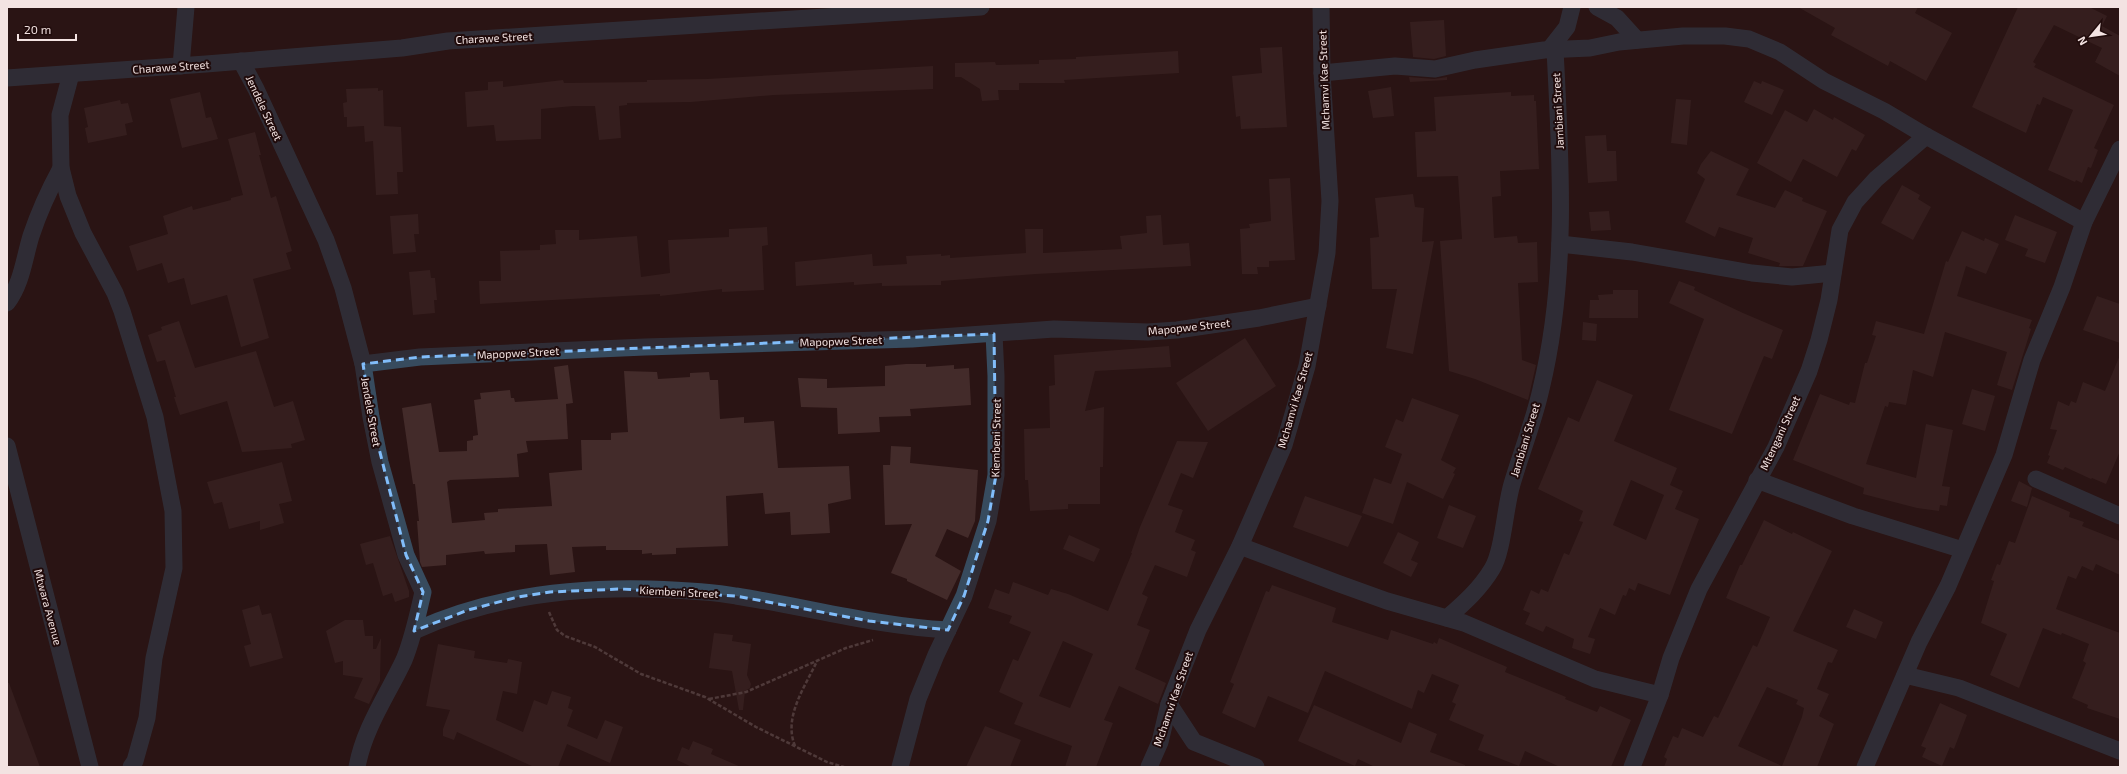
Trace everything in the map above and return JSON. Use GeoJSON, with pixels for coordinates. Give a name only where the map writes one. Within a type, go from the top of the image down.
{"type":"FeatureCollection","features":[{"type":"Feature","properties":{"kind":"street"},"geometry":{"type":"LineString","coordinates":[[181,66],[186,7]]}},
{"type":"Feature","properties":{"kind":"street","name":"Charawe Street"},"geometry":{"type":"LineString","coordinates":[[7,78],[181,66],[402,48],[448,41],[981,7]]}},
{"type":"Feature","properties":{"kind":"street","name":"Mchamvi Kae Street"},"geometry":{"type":"LineString","coordinates":[[1149,767],[1160,742],[1169,704],[1198,630],[1240,546],[1284,445],[1307,366],[1327,253],[1330,201],[1322,73],[1321,7]]}},
{"type":"Feature","properties":{"kind":"street"},"geometry":{"type":"LineString","coordinates":[[1552,50],[1566,27],[1572,7]]}},
{"type":"Feature","properties":{"kind":"street"},"geometry":{"type":"LineString","coordinates":[[1598,7],[1617,18],[1638,40]]}},
{"type":"Feature","properties":{"kind":"street"},"geometry":{"type":"LineString","coordinates":[[1322,73],[1395,66],[1435,69],[1475,60],[1552,50],[1590,48],[1638,40],[1683,36],[1725,36],[1749,39],[1780,52],[1824,81],[1884,111],[1926,136],[2084,222]]}},
{"type":"Feature","properties":{"kind":"street","name":"Jambiani Street"},"geometry":{"type":"LineString","coordinates":[[1447,618],[1472,596],[1493,568],[1500,544],[1507,499],[1541,390],[1553,315],[1560,244],[1562,176],[1552,50]]}},
{"type":"Feature","properties":{"kind":"street","name":"Jendele Street"},"geometry":{"type":"LineString","coordinates":[[241,61],[256,89],[335,264],[363,364],[370,417],[380,462],[406,555],[423,592],[414,631],[404,659],[363,742],[357,767]]}},
{"type":"Feature","properties":{"kind":"street"},"geometry":{"type":"LineString","coordinates":[[71,74],[60,115],[61,168],[68,196],[83,233],[115,293],[122,311],[155,417],[173,511],[174,568],[154,658],[147,718],[135,760],[131,767]]}},
{"type":"Feature","properties":{"kind":"street","name":"Mtengani Street"},"geometry":{"type":"LineString","coordinates":[[1632,767],[1660,695],[1671,658],[1699,589],[1776,447],[1811,365],[1820,340],[1840,230],[1855,202],[1876,180],[1926,136]]}},
{"type":"Feature","properties":{"kind":"street"},"geometry":{"type":"LineString","coordinates":[[1865,767],[1905,675],[1963,550],[2004,455],[2032,360],[2062,287],[2084,222],[2120,149]]}},
{"type":"Feature","properties":{"kind":"street"},"geometry":{"type":"LineString","coordinates":[[7,303],[13,294],[24,266],[30,238],[41,208],[61,168]]}},
{"type":"Feature","properties":{"kind":"street"},"geometry":{"type":"LineString","coordinates":[[1560,244],[1632,252],[1752,273],[1792,277],[1833,273]]}},
{"type":"Feature","properties":{"kind":"street","name":"Mapopwe Street"},"geometry":{"type":"LineString","coordinates":[[363,364],[420,357],[645,347],[912,340],[1054,329],[1148,332],[1177,330],[1259,318],[1318,306]]}},
{"type":"Feature","properties":{"kind":"street","name":"Kiembeni Street"},"geometry":{"type":"LineString","coordinates":[[900,767],[918,699],[964,596],[988,521],[996,475],[996,376],[994,334]]}},
{"type":"Feature","properties":{"kind":"street","name":"Mtwara Avenue"},"geometry":{"type":"LineString","coordinates":[[7,446],[90,767]]}},
{"type":"Feature","properties":{"kind":"street"},"geometry":{"type":"LineString","coordinates":[[2036,479],[2120,516]]}},
{"type":"Feature","properties":{"kind":"street"},"geometry":{"type":"LineString","coordinates":[[1757,480],[1853,516],[1963,550]]}},
{"type":"Feature","properties":{"kind":"street"},"geometry":{"type":"LineString","coordinates":[[1240,546],[1337,584],[1447,618],[1516,644],[1595,679],[1660,695]]}},
{"type":"Feature","properties":{"kind":"street","name":"Kiembeni Street"},"geometry":{"type":"LineString","coordinates":[[414,631],[468,610],[518,597],[545,593],[621,589],[680,590],[736,596],[821,613],[915,628],[948,630]]}},
{"type":"Feature","properties":{"kind":"street"},"geometry":{"type":"LineString","coordinates":[[1905,675],[1959,688],[2120,751]]}},
{"type":"Feature","properties":{"kind":"street"},"geometry":{"type":"LineString","coordinates":[[1169,704],[1194,742],[1256,767]]}},
{"type":"Feature","properties":{"kind":"path"},"geometry":{"type":"LineString","coordinates":[[545,593],[552,621],[557,630],[565,636],[595,647],[641,674],[709,699],[756,727],[795,747],[827,762],[844,767]]}},
{"type":"Feature","properties":{"kind":"path"},"geometry":{"type":"LineString","coordinates":[[709,699],[746,692],[846,648],[879,638]]}},
{"type":"Feature","properties":{"kind":"path"},"geometry":{"type":"LineString","coordinates":[[795,747],[791,737],[791,727],[797,702],[817,661]]}},
{"type":"Feature","properties":{"kind":"highlighted area"},"geometry":{"type":"Polygon","coordinates":[[[994,334],[996,475],[988,521],[964,596],[948,630],[869,621],[736,596],[621,589],[550,592],[518,597],[468,610],[414,631],[423,592],[406,555],[371,417],[363,364],[420,357],[994,334]]]}},
{"type":"Feature","properties":{"kind":"building"},"geometry":{"type":"Polygon","coordinates":[[[1798,7],[1918,7],[1915,13],[1952,33],[1926,81],[1890,61],[1888,66],[1831,35],[1835,28],[1798,7]]]}},
{"type":"Feature","properties":{"kind":"building"},"geometry":{"type":"Polygon","coordinates":[[[2018,7],[2089,7],[2107,16],[2102,26],[2120,36],[2120,76],[2095,62],[2102,48],[2054,25],[2033,62],[2036,64],[2034,67],[2114,105],[2094,148],[2098,150],[2091,168],[2088,167],[2082,183],[2076,180],[2075,182],[2048,170],[2073,110],[2043,97],[2040,105],[2037,104],[2026,133],[1972,107],[2018,7]]]}},
{"type":"Feature","properties":{"kind":"building"},"geometry":{"type":"Polygon","coordinates":[[[1444,20],[1446,56],[1434,59],[1413,57],[1410,22],[1444,20]]]}},
{"type":"Feature","properties":{"kind":"building"},"geometry":{"type":"Polygon","coordinates":[[[1282,47],[1287,127],[1241,129],[1240,116],[1236,117],[1232,76],[1262,73],[1260,48],[1282,47]]]}},
{"type":"Feature","properties":{"kind":"building"},"geometry":{"type":"Polygon","coordinates":[[[1178,51],[1179,73],[1064,80],[1065,83],[1019,83],[1019,90],[998,90],[999,100],[982,101],[980,89],[961,77],[955,77],[955,63],[995,62],[996,65],[1039,64],[1039,60],[1076,59],[1076,57],[1178,51]]]}},
{"type":"Feature","properties":{"kind":"building"},"geometry":{"type":"Polygon","coordinates":[[[933,66],[933,89],[774,95],[691,102],[627,103],[627,105],[619,106],[621,138],[599,140],[595,106],[573,106],[541,109],[541,139],[496,141],[494,125],[467,127],[465,92],[488,90],[488,82],[503,81],[503,87],[563,80],[564,83],[647,82],[647,80],[707,79],[933,66]]]}},
{"type":"Feature","properties":{"kind":"building"},"geometry":{"type":"Polygon","coordinates":[[[1409,77],[1434,79],[1447,77],[1447,80],[1410,82],[1409,77]]]}},
{"type":"Feature","properties":{"kind":"building"},"geometry":{"type":"Polygon","coordinates":[[[1754,81],[1761,84],[1762,81],[1784,90],[1772,115],[1744,102],[1754,81]]]}},
{"type":"Feature","properties":{"kind":"building"},"geometry":{"type":"Polygon","coordinates":[[[1391,87],[1394,116],[1373,118],[1368,91],[1391,87]]]}},
{"type":"Feature","properties":{"kind":"building"},"geometry":{"type":"Polygon","coordinates":[[[378,88],[378,91],[383,90],[384,126],[401,127],[403,172],[397,172],[398,194],[376,195],[373,141],[365,142],[364,126],[347,127],[347,117],[344,117],[343,103],[347,102],[346,89],[378,88]]]}},
{"type":"Feature","properties":{"kind":"building"},"geometry":{"type":"Polygon","coordinates":[[[200,92],[206,118],[211,117],[218,139],[182,148],[170,99],[200,92]]]}},
{"type":"Feature","properties":{"kind":"building"},"geometry":{"type":"Polygon","coordinates":[[[1511,92],[1511,96],[1534,95],[1534,101],[1536,101],[1539,169],[1500,171],[1501,196],[1492,197],[1494,238],[1517,236],[1518,243],[1537,242],[1538,282],[1518,283],[1522,360],[1536,365],[1528,400],[1475,379],[1449,371],[1440,241],[1462,239],[1458,176],[1417,177],[1415,132],[1436,131],[1434,97],[1511,92]]]}},
{"type":"Feature","properties":{"kind":"building"},"geometry":{"type":"Polygon","coordinates":[[[1676,99],[1691,100],[1687,145],[1671,143],[1676,99]]]}},
{"type":"Feature","properties":{"kind":"building"},"geometry":{"type":"Polygon","coordinates":[[[120,100],[121,104],[128,103],[133,122],[125,124],[127,135],[88,143],[85,128],[88,127],[84,108],[120,100]]]}},
{"type":"Feature","properties":{"kind":"building"},"geometry":{"type":"Polygon","coordinates":[[[1814,109],[1833,120],[1834,117],[1865,135],[1856,151],[1852,149],[1837,177],[1803,159],[1791,182],[1757,163],[1785,110],[1807,122],[1814,109]]]}},
{"type":"Feature","properties":{"kind":"building"},"geometry":{"type":"Polygon","coordinates":[[[255,132],[261,155],[259,155],[271,198],[276,196],[292,251],[286,253],[291,269],[253,279],[269,338],[241,347],[227,295],[191,305],[184,278],[168,283],[162,263],[137,271],[129,246],[168,234],[163,216],[192,206],[193,210],[231,200],[231,198],[243,195],[228,139],[255,132]]]}},
{"type":"Feature","properties":{"kind":"building"},"geometry":{"type":"Polygon","coordinates":[[[1606,135],[1607,151],[1616,151],[1617,181],[1588,183],[1585,136],[1606,135]]]}},
{"type":"Feature","properties":{"kind":"building"},"geometry":{"type":"Polygon","coordinates":[[[1711,151],[1749,169],[1736,195],[1775,208],[1785,190],[1803,198],[1802,201],[1827,211],[1803,266],[1779,266],[1780,263],[1748,253],[1753,238],[1719,227],[1715,237],[1685,222],[1705,179],[1697,173],[1701,164],[1711,151]]]}},
{"type":"Feature","properties":{"kind":"building"},"geometry":{"type":"Polygon","coordinates":[[[1290,178],[1295,260],[1269,261],[1269,267],[1257,267],[1258,274],[1242,274],[1240,229],[1250,228],[1249,224],[1271,221],[1269,179],[1290,178]]]}},
{"type":"Feature","properties":{"kind":"building"},"geometry":{"type":"Polygon","coordinates":[[[1902,185],[1920,195],[1918,199],[1931,207],[1913,240],[1881,223],[1902,185]]]}},
{"type":"Feature","properties":{"kind":"building"},"geometry":{"type":"Polygon","coordinates":[[[1413,194],[1415,207],[1424,208],[1422,242],[1434,241],[1413,354],[1386,348],[1397,289],[1372,289],[1370,238],[1379,237],[1375,198],[1413,194]]]}},
{"type":"Feature","properties":{"kind":"building"},"geometry":{"type":"Polygon","coordinates":[[[1609,211],[1611,230],[1591,231],[1589,212],[1609,211]]]}},
{"type":"Feature","properties":{"kind":"building"},"geometry":{"type":"Polygon","coordinates":[[[418,214],[419,234],[414,234],[416,252],[393,254],[390,216],[418,214]]]}},
{"type":"Feature","properties":{"kind":"building"},"geometry":{"type":"Polygon","coordinates":[[[1161,215],[1163,245],[1189,243],[1191,266],[1036,274],[941,281],[941,285],[882,286],[882,283],[854,285],[854,282],[796,286],[795,262],[872,254],[873,266],[907,264],[906,256],[941,254],[941,256],[950,255],[950,258],[1026,253],[1025,229],[1043,229],[1043,253],[1122,249],[1120,236],[1147,233],[1146,216],[1161,215]]]}},
{"type":"Feature","properties":{"kind":"building"},"geometry":{"type":"Polygon","coordinates":[[[2015,215],[2057,232],[2045,263],[2025,256],[2028,249],[2005,240],[2015,215]]]}},
{"type":"Feature","properties":{"kind":"building"},"geometry":{"type":"Polygon","coordinates":[[[767,227],[768,245],[762,246],[764,290],[722,292],[722,289],[660,296],[660,294],[480,304],[479,281],[501,281],[500,251],[540,250],[540,245],[556,244],[555,230],[579,230],[579,240],[637,236],[641,277],[670,273],[668,240],[729,237],[729,229],[767,227]]]}},
{"type":"Feature","properties":{"kind":"building"},"geometry":{"type":"Polygon","coordinates":[[[1962,231],[1984,241],[1985,238],[1999,244],[1986,274],[1966,266],[1957,296],[2032,320],[2029,328],[2031,329],[2012,390],[1997,385],[2007,352],[1945,332],[1933,377],[1913,370],[1906,405],[1889,402],[1888,407],[1885,406],[1866,464],[1916,478],[1926,424],[1953,430],[1942,486],[1950,487],[1947,506],[1940,505],[1939,511],[1917,508],[1863,494],[1864,488],[1793,460],[1820,394],[1849,405],[1850,402],[1855,403],[1865,363],[1867,363],[1876,336],[1872,335],[1876,321],[1924,334],[1946,261],[1948,262],[1962,231]]]}},
{"type":"Feature","properties":{"kind":"building"},"geometry":{"type":"Polygon","coordinates":[[[430,270],[431,278],[435,278],[437,300],[434,300],[435,313],[413,315],[409,272],[430,270]]]}},
{"type":"Feature","properties":{"kind":"building"},"geometry":{"type":"Polygon","coordinates":[[[1679,281],[1695,287],[1694,290],[1783,330],[1772,359],[1764,356],[1732,434],[1669,410],[1704,319],[1669,303],[1679,281]]]}},
{"type":"Feature","properties":{"kind":"building"},"geometry":{"type":"Polygon","coordinates":[[[1613,290],[1638,290],[1638,318],[1589,318],[1590,300],[1599,300],[1598,295],[1613,294],[1613,290]]]}},
{"type":"Feature","properties":{"kind":"building"},"geometry":{"type":"Polygon","coordinates":[[[2097,296],[2120,304],[2120,343],[2083,330],[2097,296]]]}},
{"type":"Feature","properties":{"kind":"building"},"geometry":{"type":"Polygon","coordinates":[[[179,321],[195,368],[256,351],[274,407],[293,401],[305,440],[291,444],[292,448],[242,452],[227,401],[180,415],[165,360],[157,362],[148,335],[162,330],[161,327],[179,321]]]}},
{"type":"Feature","properties":{"kind":"building"},"geometry":{"type":"Polygon","coordinates":[[[1583,322],[1597,324],[1596,341],[1582,340],[1583,322]]]}},
{"type":"Feature","properties":{"kind":"building"},"geometry":{"type":"Polygon","coordinates":[[[1245,338],[1276,386],[1208,431],[1176,383],[1245,338]]]}},
{"type":"Feature","properties":{"kind":"building"},"geometry":{"type":"Polygon","coordinates":[[[1169,346],[1171,367],[1095,371],[1085,411],[1104,407],[1103,467],[1100,467],[1100,504],[1068,504],[1068,509],[1030,511],[1028,480],[1025,480],[1024,429],[1050,428],[1049,386],[1055,385],[1054,355],[1169,346]]]}},
{"type":"Feature","properties":{"kind":"building"},"geometry":{"type":"Polygon","coordinates":[[[2120,355],[2120,451],[2106,484],[2065,467],[2063,470],[2047,463],[2050,456],[2048,455],[2057,430],[2050,429],[2058,401],[2069,406],[2071,401],[2076,403],[2083,382],[2105,391],[2120,355]]]}},
{"type":"Feature","properties":{"kind":"building"},"geometry":{"type":"Polygon","coordinates":[[[926,364],[926,367],[954,365],[954,369],[969,368],[971,405],[910,409],[911,416],[879,417],[880,432],[838,434],[837,408],[801,407],[798,378],[827,379],[827,388],[885,386],[885,366],[926,364]]]}},
{"type":"Feature","properties":{"kind":"building"},"geometry":{"type":"Polygon","coordinates":[[[568,365],[573,403],[566,404],[568,439],[526,441],[528,452],[517,454],[519,477],[450,480],[447,482],[452,523],[485,520],[484,513],[498,512],[498,509],[552,506],[549,473],[582,470],[581,440],[611,440],[611,433],[628,432],[624,371],[657,372],[658,379],[690,377],[690,373],[709,372],[710,380],[718,380],[720,419],[744,417],[744,423],[774,421],[778,468],[849,466],[851,499],[828,504],[830,533],[791,535],[790,512],[765,514],[763,493],[726,496],[728,546],[676,548],[676,554],[652,555],[652,553],[642,554],[642,550],[606,550],[606,546],[572,547],[575,572],[550,575],[547,544],[515,545],[515,552],[485,554],[484,551],[446,555],[446,565],[422,567],[420,562],[417,521],[419,521],[415,484],[413,484],[402,408],[431,403],[439,452],[467,451],[467,441],[473,440],[473,436],[478,435],[474,400],[481,399],[480,393],[510,390],[511,398],[514,398],[515,402],[558,399],[554,367],[568,365]]]}},
{"type":"Feature","properties":{"kind":"building"},"geometry":{"type":"Polygon","coordinates":[[[1597,380],[1633,395],[1614,441],[1677,468],[1670,485],[1683,491],[1675,509],[1699,519],[1670,595],[1638,583],[1635,591],[1629,588],[1626,596],[1623,595],[1615,615],[1600,608],[1588,637],[1595,639],[1590,654],[1572,648],[1574,639],[1546,626],[1543,632],[1525,624],[1530,613],[1523,610],[1531,590],[1539,594],[1541,589],[1548,592],[1564,553],[1569,555],[1583,522],[1579,521],[1583,511],[1538,489],[1568,417],[1579,422],[1597,380]],[[1631,480],[1613,525],[1646,540],[1664,495],[1631,480]]]}},
{"type":"Feature","properties":{"kind":"building"},"geometry":{"type":"Polygon","coordinates":[[[1972,389],[1995,396],[1985,431],[1962,424],[1972,389]]]}},
{"type":"Feature","properties":{"kind":"building"},"geometry":{"type":"Polygon","coordinates":[[[1412,398],[1459,415],[1441,460],[1456,468],[1453,473],[1455,474],[1443,499],[1407,482],[1393,524],[1362,513],[1374,478],[1391,484],[1402,454],[1385,447],[1396,419],[1403,422],[1412,398]]]}},
{"type":"Feature","properties":{"kind":"building"},"geometry":{"type":"Polygon","coordinates":[[[1177,441],[1208,442],[1193,478],[1181,473],[1168,505],[1183,510],[1175,532],[1195,540],[1191,550],[1196,552],[1187,577],[1155,565],[1142,594],[1148,597],[1137,625],[1150,630],[1135,669],[1166,683],[1158,704],[1119,686],[1104,720],[1113,723],[1096,767],[1065,767],[1072,746],[1014,724],[1023,703],[999,692],[1013,659],[1018,661],[1031,632],[1009,623],[1012,616],[988,608],[995,589],[1009,594],[1013,582],[1048,595],[1051,589],[1068,594],[1108,611],[1132,553],[1140,527],[1177,441]],[[1063,641],[1039,696],[1070,708],[1093,654],[1063,641]]]}},
{"type":"Feature","properties":{"kind":"building"},"geometry":{"type":"Polygon","coordinates":[[[891,446],[911,447],[910,463],[978,470],[975,521],[968,538],[947,529],[935,556],[961,571],[947,600],[907,581],[907,579],[891,573],[912,524],[885,525],[883,465],[890,465],[891,446]]]}},
{"type":"Feature","properties":{"kind":"building"},"geometry":{"type":"Polygon","coordinates":[[[282,462],[292,501],[279,504],[284,523],[260,530],[260,521],[229,529],[222,502],[214,504],[207,482],[282,462]]]}},
{"type":"Feature","properties":{"kind":"building"},"geometry":{"type":"Polygon","coordinates":[[[2019,481],[2032,488],[2027,507],[2011,501],[2019,481]]]}},
{"type":"Feature","properties":{"kind":"building"},"geometry":{"type":"Polygon","coordinates":[[[1305,496],[1362,516],[1348,547],[1293,527],[1305,496]]]}},
{"type":"Feature","properties":{"kind":"building"},"geometry":{"type":"Polygon","coordinates":[[[2032,496],[2070,512],[2069,517],[2084,522],[2082,526],[2120,541],[2120,575],[2096,564],[2093,571],[2082,566],[2076,579],[2068,576],[2056,609],[2120,633],[2120,719],[2087,708],[2088,705],[2072,698],[2086,663],[2083,661],[2089,644],[2062,633],[2061,635],[2043,628],[2019,688],[1990,675],[2007,634],[1981,623],[1994,581],[1991,580],[1997,564],[2000,565],[2009,541],[2015,543],[2032,496]]]}},
{"type":"Feature","properties":{"kind":"building"},"geometry":{"type":"Polygon","coordinates":[[[1449,505],[1476,516],[1463,548],[1437,538],[1449,505]]]}},
{"type":"Feature","properties":{"kind":"building"},"geometry":{"type":"Polygon","coordinates":[[[1764,520],[1832,551],[1793,631],[1838,650],[1832,663],[1828,662],[1817,689],[1829,694],[1819,716],[1834,724],[1817,767],[1664,767],[1667,759],[1664,757],[1673,736],[1678,738],[1682,728],[1703,737],[1714,716],[1718,718],[1753,645],[1757,647],[1770,617],[1726,598],[1740,565],[1742,565],[1764,520]],[[1767,687],[1738,746],[1782,766],[1802,717],[1804,708],[1796,704],[1798,700],[1767,687]]]}},
{"type":"Feature","properties":{"kind":"building"},"geometry":{"type":"Polygon","coordinates":[[[1398,532],[1419,542],[1411,560],[1418,563],[1411,577],[1383,563],[1398,532]]]}},
{"type":"Feature","properties":{"kind":"building"},"geometry":{"type":"Polygon","coordinates":[[[1069,535],[1100,549],[1094,562],[1063,549],[1069,535]]]}},
{"type":"Feature","properties":{"kind":"building"},"geometry":{"type":"Polygon","coordinates":[[[390,536],[409,591],[409,597],[395,602],[392,593],[383,596],[373,563],[366,565],[360,544],[390,536]]]}},
{"type":"Feature","properties":{"kind":"building"},"geometry":{"type":"Polygon","coordinates":[[[1272,585],[1336,608],[1332,622],[1388,640],[1391,630],[1433,644],[1434,642],[1437,644],[1439,638],[1507,667],[1505,672],[1566,697],[1565,699],[1597,712],[1600,706],[1631,720],[1611,767],[1560,767],[1525,751],[1519,766],[1478,750],[1484,735],[1449,720],[1456,704],[1452,702],[1459,685],[1432,674],[1424,693],[1418,690],[1412,709],[1325,671],[1308,713],[1268,696],[1255,728],[1222,713],[1234,684],[1230,682],[1266,591],[1269,592],[1272,585]]]}},
{"type":"Feature","properties":{"kind":"building"},"geometry":{"type":"Polygon","coordinates":[[[259,605],[262,615],[271,613],[283,658],[250,667],[244,646],[251,644],[242,610],[259,605]]]}},
{"type":"Feature","properties":{"kind":"building"},"geometry":{"type":"Polygon","coordinates":[[[1854,609],[1883,622],[1876,639],[1846,627],[1854,609]]]}},
{"type":"Feature","properties":{"kind":"building"},"geometry":{"type":"Polygon","coordinates":[[[345,620],[363,620],[365,636],[373,636],[373,649],[376,649],[381,638],[380,681],[369,704],[354,698],[363,678],[343,675],[343,661],[335,663],[326,631],[345,620]]]}},
{"type":"Feature","properties":{"kind":"building"},"geometry":{"type":"Polygon","coordinates":[[[714,633],[733,635],[732,641],[751,644],[747,675],[751,684],[750,688],[745,691],[743,710],[739,710],[732,671],[709,668],[714,633]]]}},
{"type":"Feature","properties":{"kind":"building"},"geometry":{"type":"Polygon","coordinates":[[[438,644],[475,651],[474,658],[507,663],[508,659],[522,662],[517,694],[503,691],[496,720],[523,732],[534,700],[547,705],[552,691],[571,697],[568,708],[573,710],[567,726],[597,739],[605,720],[623,727],[610,763],[567,744],[558,767],[534,767],[457,732],[454,740],[443,736],[443,729],[450,710],[426,706],[438,644]]]}},
{"type":"Feature","properties":{"kind":"building"},"geometry":{"type":"Polygon","coordinates":[[[7,683],[9,683],[40,767],[7,767],[7,683]]]}},
{"type":"Feature","properties":{"kind":"building"},"geometry":{"type":"Polygon","coordinates":[[[1940,703],[1967,715],[1954,749],[1950,747],[1942,766],[1922,757],[1926,748],[1921,746],[1940,703]]]}},
{"type":"Feature","properties":{"kind":"building"},"geometry":{"type":"Polygon","coordinates":[[[1314,705],[1401,743],[1409,722],[1437,734],[1430,752],[1465,765],[1465,767],[1375,767],[1358,759],[1355,766],[1298,741],[1314,705]]]}},
{"type":"Feature","properties":{"kind":"building"},"geometry":{"type":"Polygon","coordinates":[[[985,726],[1021,740],[1010,767],[966,767],[985,726]]]}},
{"type":"Feature","properties":{"kind":"building"},"geometry":{"type":"Polygon","coordinates":[[[693,741],[713,749],[711,754],[741,767],[692,767],[677,760],[682,747],[689,750],[693,741]]]}}]}
